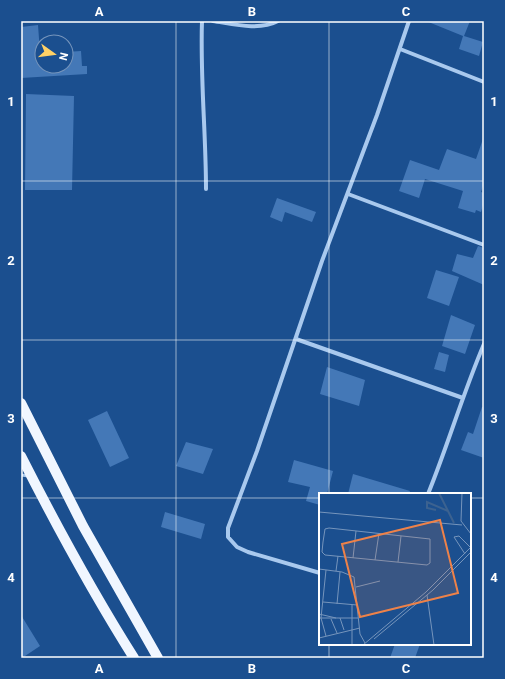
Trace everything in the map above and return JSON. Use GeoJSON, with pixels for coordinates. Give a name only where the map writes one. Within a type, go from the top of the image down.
{"type":"FeatureCollection","features":[{"type":"Feature","properties":{"kind":"main road"},"geometry":{"type":"LineString","coordinates":[[21,403],[87,532],[158,658]]}},
{"type":"Feature","properties":{"kind":"main road"},"geometry":{"type":"LineString","coordinates":[[21,456],[26,475],[108,617],[134,658]]}},
{"type":"Feature","properties":{"kind":"street"},"geometry":{"type":"LineString","coordinates":[[202,21],[202,90],[206,143],[206,189]]}},
{"type":"Feature","properties":{"kind":"street"},"geometry":{"type":"LineString","coordinates":[[213,21],[250,26],[263,25],[278,21]]}},
{"type":"Feature","properties":{"kind":"street"},"geometry":{"type":"LineString","coordinates":[[319,573],[248,552],[231,542],[228,533],[230,520],[257,451],[322,261],[348,194],[409,21]]}},
{"type":"Feature","properties":{"kind":"street"},"geometry":{"type":"LineString","coordinates":[[400,49],[484,82]]}},
{"type":"Feature","properties":{"kind":"street"},"geometry":{"type":"LineString","coordinates":[[348,194],[484,245]]}},
{"type":"Feature","properties":{"kind":"street"},"geometry":{"type":"LineString","coordinates":[[296,339],[463,398]]}},
{"type":"Feature","properties":{"kind":"street"},"geometry":{"type":"LineString","coordinates":[[428,493],[446,450],[463,398],[484,344]]}},
{"type":"Feature","properties":{"kind":"building"},"geometry":{"type":"Polygon","coordinates":[[[426,21],[470,21],[464,36],[483,42],[479,56],[459,49],[463,36],[426,21]]]}},
{"type":"Feature","properties":{"kind":"building"},"geometry":{"type":"Polygon","coordinates":[[[38,25],[39,34],[34,34],[34,74],[74,74],[74,51],[81,51],[82,66],[87,66],[87,74],[21,78],[21,27],[38,25]]]}},
{"type":"Feature","properties":{"kind":"building"},"geometry":{"type":"Polygon","coordinates":[[[26,94],[74,96],[72,190],[25,190],[26,94]]]}},
{"type":"Feature","properties":{"kind":"building"},"geometry":{"type":"Polygon","coordinates":[[[483,139],[484,183],[481,192],[484,193],[484,202],[481,212],[476,210],[475,213],[458,208],[463,191],[425,179],[419,198],[399,191],[410,160],[439,170],[447,149],[476,159],[483,139]]]}},
{"type":"Feature","properties":{"kind":"building"},"geometry":{"type":"Polygon","coordinates":[[[277,198],[316,212],[312,222],[285,212],[282,222],[270,217],[277,198]]]}},
{"type":"Feature","properties":{"kind":"building"},"geometry":{"type":"Polygon","coordinates":[[[478,246],[484,248],[484,285],[452,271],[457,254],[473,258],[478,246]]]}},
{"type":"Feature","properties":{"kind":"building"},"geometry":{"type":"Polygon","coordinates":[[[436,270],[459,277],[449,306],[427,298],[436,270]]]}},
{"type":"Feature","properties":{"kind":"building"},"geometry":{"type":"Polygon","coordinates":[[[451,315],[475,325],[465,354],[442,346],[451,315]]]}},
{"type":"Feature","properties":{"kind":"building"},"geometry":{"type":"Polygon","coordinates":[[[439,352],[449,355],[445,372],[434,369],[439,352]]]}},
{"type":"Feature","properties":{"kind":"building"},"geometry":{"type":"Polygon","coordinates":[[[327,367],[365,380],[359,406],[320,394],[327,367]]]}},
{"type":"Feature","properties":{"kind":"building"},"geometry":{"type":"Polygon","coordinates":[[[482,407],[484,407],[484,458],[461,450],[468,432],[473,434],[482,407]]]}},
{"type":"Feature","properties":{"kind":"building"},"geometry":{"type":"Polygon","coordinates":[[[107,411],[129,458],[110,467],[88,420],[107,411]]]}},
{"type":"Feature","properties":{"kind":"building"},"geometry":{"type":"Polygon","coordinates":[[[186,442],[213,449],[203,474],[176,466],[186,442]]]}},
{"type":"Feature","properties":{"kind":"building"},"geometry":{"type":"Polygon","coordinates":[[[294,460],[333,471],[327,493],[319,493],[319,505],[306,501],[310,487],[288,482],[294,460]]]}},
{"type":"Feature","properties":{"kind":"building"},"geometry":{"type":"Polygon","coordinates":[[[353,474],[410,491],[409,493],[348,493],[353,474]]]}},
{"type":"Feature","properties":{"kind":"building"},"geometry":{"type":"Polygon","coordinates":[[[165,512],[205,524],[201,539],[161,527],[165,512]]]}},
{"type":"Feature","properties":{"kind":"building"},"geometry":{"type":"Polygon","coordinates":[[[21,615],[40,646],[22,658],[21,658],[21,615]]]}},
{"type":"Feature","properties":{"kind":"building"},"geometry":{"type":"Polygon","coordinates":[[[395,645],[420,645],[415,658],[390,658],[395,645]]]}}]}
